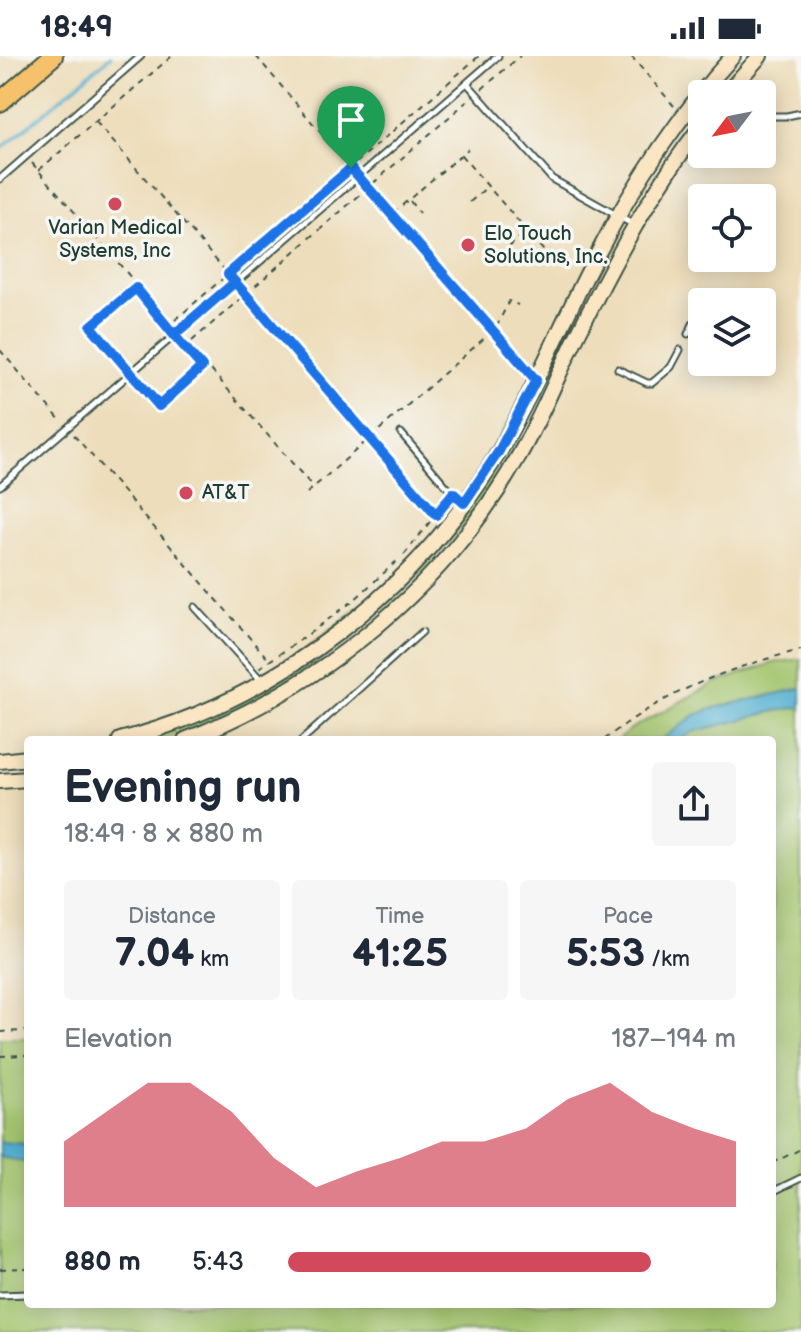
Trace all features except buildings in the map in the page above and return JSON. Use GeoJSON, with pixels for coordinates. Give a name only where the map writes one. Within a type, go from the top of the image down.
{"type":"FeatureCollection","features":[{"type":"Feature","properties":{"kind":"highway"},"geometry":{"type":"LineString","coordinates":[[0,102],[53,56]]}},
{"type":"Feature","properties":{"kind":"main road"},"geometry":{"type":"LineString","coordinates":[[133,736],[199,713],[331,638],[395,583],[423,554],[458,498],[499,451],[595,258],[643,173],[683,116],[733,56]]}},
{"type":"Feature","properties":{"kind":"main road"},"geometry":{"type":"LineString","coordinates":[[739,80],[760,56]]}},
{"type":"Feature","properties":{"kind":"main road"},"geometry":{"type":"LineString","coordinates":[[194,736],[241,716],[320,670],[409,598],[465,536],[516,462],[537,424],[580,328],[635,226],[688,145]]}},
{"type":"Feature","properties":{"kind":"main road"},"geometry":{"type":"LineString","coordinates":[[0,761],[24,758]]}},
{"type":"Feature","properties":{"kind":"main road"},"geometry":{"type":"LineString","coordinates":[[0,781],[24,779]]}},
{"type":"Feature","properties":{"kind":"lane"},"geometry":{"type":"LineString","coordinates":[[0,179],[141,56]]}},
{"type":"Feature","properties":{"kind":"lane"},"geometry":{"type":"LineString","coordinates":[[0,486],[498,56]]}},
{"type":"Feature","properties":{"kind":"lane"},"geometry":{"type":"LineString","coordinates":[[467,83],[552,179],[635,226]]}},
{"type":"Feature","properties":{"kind":"lane"},"geometry":{"type":"LineString","coordinates":[[776,116],[801,113]]}},
{"type":"Feature","properties":{"kind":"lane"},"geometry":{"type":"LineString","coordinates":[[136,288],[174,335],[202,367],[159,406],[91,326],[136,288]]}},
{"type":"Feature","properties":{"kind":"lane"},"geometry":{"type":"LineString","coordinates":[[618,369],[652,383],[671,367],[680,350]]}},
{"type":"Feature","properties":{"kind":"lane"},"geometry":{"type":"LineString","coordinates":[[401,433],[458,498]]}},
{"type":"Feature","properties":{"kind":"lane"},"geometry":{"type":"LineString","coordinates":[[195,607],[258,677]]}},
{"type":"Feature","properties":{"kind":"lane"},"geometry":{"type":"LineString","coordinates":[[306,736],[422,632]]}},
{"type":"Feature","properties":{"kind":"lane"},"geometry":{"type":"LineString","coordinates":[[776,1190],[801,1178]]}},
{"type":"Feature","properties":{"kind":"lane"},"geometry":{"type":"LineString","coordinates":[[0,1295],[24,1294]]}},
{"type":"Feature","properties":{"kind":"path"},"geometry":{"type":"LineString","coordinates":[[38,171],[172,56]]}},
{"type":"Feature","properties":{"kind":"path"},"geometry":{"type":"LineString","coordinates":[[256,56],[536,380]]}},
{"type":"Feature","properties":{"kind":"path"},"geometry":{"type":"LineString","coordinates":[[171,323],[479,56]]}},
{"type":"Feature","properties":{"kind":"path"},"geometry":{"type":"LineString","coordinates":[[188,343],[520,56]]}},
{"type":"Feature","properties":{"kind":"path"},"geometry":{"type":"LineString","coordinates":[[631,56],[683,116]]}},
{"type":"Feature","properties":{"kind":"path"},"geometry":{"type":"LineString","coordinates":[[96,122],[436,515]]}},
{"type":"Feature","properties":{"kind":"path"},"geometry":{"type":"LineString","coordinates":[[392,215],[468,149]]}},
{"type":"Feature","properties":{"kind":"path"},"geometry":{"type":"LineString","coordinates":[[461,155],[544,251]]}},
{"type":"Feature","properties":{"kind":"path"},"geometry":{"type":"LineString","coordinates":[[470,202],[488,187]]}},
{"type":"Feature","properties":{"kind":"path"},"geometry":{"type":"LineString","coordinates":[[409,200],[419,213]]}},
{"type":"Feature","properties":{"kind":"path"},"geometry":{"type":"LineString","coordinates":[[509,247],[527,232]]}},
{"type":"Feature","properties":{"kind":"path"},"geometry":{"type":"LineString","coordinates":[[307,493],[493,331],[509,301],[518,305]]}},
{"type":"Feature","properties":{"kind":"path"},"geometry":{"type":"LineString","coordinates":[[0,350],[269,660]]}},
{"type":"Feature","properties":{"kind":"path"},"geometry":{"type":"LineString","coordinates":[[258,677],[269,660],[353,601],[402,557],[436,515],[458,498]]}},
{"type":"Feature","properties":{"kind":"path"},"geometry":{"type":"LineString","coordinates":[[609,736],[628,721],[702,680],[801,650]]}},
{"type":"Feature","properties":{"kind":"path"},"geometry":{"type":"LineString","coordinates":[[0,1032],[24,1031]]}},
{"type":"Feature","properties":{"kind":"path"},"geometry":{"type":"LineString","coordinates":[[0,1056],[24,1055]]}},
{"type":"Feature","properties":{"kind":"path"},"geometry":{"type":"LineString","coordinates":[[776,1161],[801,1149]]}},
{"type":"Feature","properties":{"kind":"path"},"geometry":{"type":"LineString","coordinates":[[0,1269],[24,1268]]}},
{"type":"Feature","properties":{"kind":"green space"},"geometry":{"type":"Polygon","coordinates":[[[570,321],[532,413],[492,484],[432,561],[397,597],[321,659],[280,685],[178,735],[145,736],[255,690],[432,549],[570,321]]]}},
{"type":"Feature","properties":{"kind":"green space"},"geometry":{"type":"Polygon","coordinates":[[[801,659],[801,1332],[0,1332],[0,1038],[24,1038],[24,1308],[776,1308],[776,736],[623,736],[715,683],[773,663],[801,659]]]}},
{"type":"Feature","properties":{"kind":"water"},"geometry":{"type":"Polygon","coordinates":[[[801,688],[801,707],[687,736],[666,736],[695,715],[801,688]]]}},
{"type":"Feature","properties":{"kind":"water"},"geometry":{"type":"Polygon","coordinates":[[[0,1142],[24,1144],[24,1162],[0,1157],[0,1142]]]}},
{"type":"Feature","properties":{"kind":"waterway"},"geometry":{"type":"LineString","coordinates":[[0,150],[111,56]]}},
{"type":"Feature","properties":{"kind":"place","name":"Varian Medical Systems, Inc"},"geometry":{"type":"Point","coordinates":[115,204]}},
{"type":"Feature","properties":{"kind":"place","name":"Elo Touch Solutions, Inc."},"geometry":{"type":"Point","coordinates":[468,245]}},
{"type":"Feature","properties":{"kind":"place","name":"AT&T"},"geometry":{"type":"Point","coordinates":[186,493]}},
{"type":"Feature","properties":{"kind":"route"},"geometry":{"type":"LineString","coordinates":[[351,168],[228,274],[235,282],[174,335],[136,288],[91,326],[159,406],[202,367],[174,335],[178,331],[235,282],[436,515],[453,493],[464,503],[475,489],[536,380],[351,168]]}}]}
